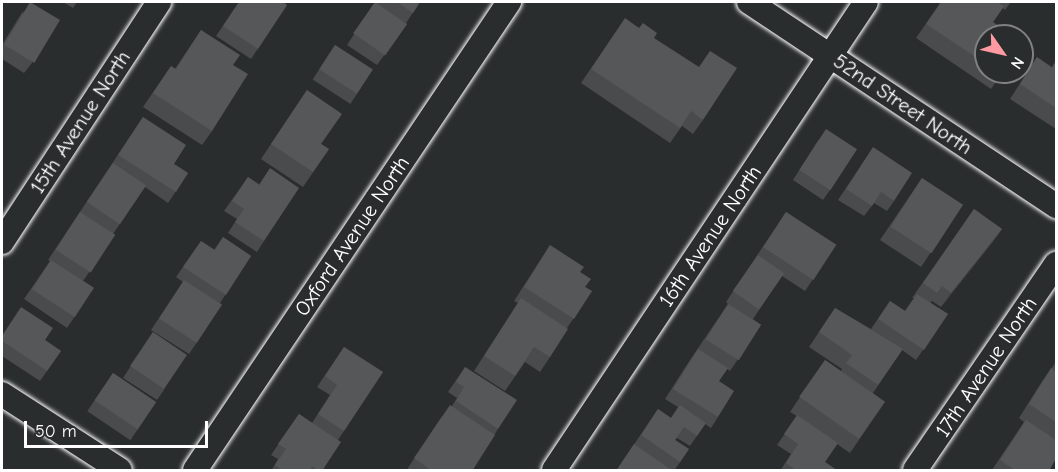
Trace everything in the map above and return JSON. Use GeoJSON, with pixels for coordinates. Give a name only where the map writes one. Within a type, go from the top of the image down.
{"type":"FeatureCollection","features":[{"type":"Feature","properties":{"kind":"street","name":"15th Avenue North"},"geometry":{"type":"LineString","coordinates":[[2,242],[159,2]]}},
{"type":"Feature","properties":{"kind":"street","name":"Oxford Avenue North"},"geometry":{"type":"LineString","coordinates":[[195,471],[509,2]]}},
{"type":"Feature","properties":{"kind":"street","name":"52nd Street North"},"geometry":{"type":"LineString","coordinates":[[749,2],[1056,206]]}},
{"type":"Feature","properties":{"kind":"street","name":"16th Avenue North"},"geometry":{"type":"LineString","coordinates":[[554,471],[866,2]]}},
{"type":"Feature","properties":{"kind":"street","name":"17th Avenue North"},"geometry":{"type":"LineString","coordinates":[[915,471],[1056,264]]}},
{"type":"Feature","properties":{"kind":"street"},"geometry":{"type":"LineString","coordinates":[[2,394],[120,471]]}},
{"type":"Feature","properties":{"kind":"building"},"geometry":{"type":"Polygon","coordinates":[[[30,2],[60,20],[34,63],[4,45],[30,2]]]}},
{"type":"Feature","properties":{"kind":"building"},"geometry":{"type":"Polygon","coordinates":[[[239,2],[282,2],[287,5],[258,49],[223,26],[239,2]]]}},
{"type":"Feature","properties":{"kind":"building"},"geometry":{"type":"Polygon","coordinates":[[[375,2],[407,24],[385,55],[353,33],[375,2]]]}},
{"type":"Feature","properties":{"kind":"building"},"geometry":{"type":"Polygon","coordinates":[[[397,2],[420,2],[413,13],[397,2]]]}},
{"type":"Feature","properties":{"kind":"building"},"geometry":{"type":"Polygon","coordinates":[[[941,2],[997,2],[1004,6],[993,22],[996,24],[974,24],[974,56],[926,24],[941,2]]]}},
{"type":"Feature","properties":{"kind":"building"},"geometry":{"type":"Polygon","coordinates":[[[625,18],[639,28],[643,23],[657,33],[654,38],[699,67],[710,51],[737,68],[703,120],[691,111],[680,128],[591,69],[625,18]]]}},
{"type":"Feature","properties":{"kind":"building"},"geometry":{"type":"Polygon","coordinates":[[[201,30],[240,55],[233,65],[248,74],[212,131],[153,93],[171,66],[176,69],[201,30]]]}},
{"type":"Feature","properties":{"kind":"building"},"geometry":{"type":"Polygon","coordinates":[[[335,45],[373,70],[357,94],[319,69],[335,45]]]}},
{"type":"Feature","properties":{"kind":"building"},"geometry":{"type":"Polygon","coordinates":[[[1037,57],[1052,68],[1056,61],[1056,108],[1020,84],[1034,84],[1034,62],[1037,57]]]}},
{"type":"Feature","properties":{"kind":"building"},"geometry":{"type":"Polygon","coordinates":[[[307,90],[342,114],[321,144],[329,149],[313,172],[271,144],[307,90]]]}},
{"type":"Feature","properties":{"kind":"building"},"geometry":{"type":"Polygon","coordinates":[[[143,117],[186,145],[174,164],[188,173],[176,192],[118,155],[143,117]]]}},
{"type":"Feature","properties":{"kind":"building"},"geometry":{"type":"Polygon","coordinates":[[[826,129],[857,149],[830,190],[799,170],[826,129]]]}},
{"type":"Feature","properties":{"kind":"building"},"geometry":{"type":"Polygon","coordinates":[[[873,147],[912,173],[894,201],[881,192],[872,206],[846,189],[873,147]]]}},
{"type":"Feature","properties":{"kind":"building"},"geometry":{"type":"Polygon","coordinates":[[[113,163],[146,185],[120,224],[87,202],[113,163]]]}},
{"type":"Feature","properties":{"kind":"building"},"geometry":{"type":"Polygon","coordinates":[[[270,168],[299,188],[264,241],[235,222],[244,209],[232,201],[248,177],[259,185],[270,168]]]}},
{"type":"Feature","properties":{"kind":"building"},"geometry":{"type":"Polygon","coordinates":[[[922,178],[963,205],[932,253],[890,227],[922,178]]]}},
{"type":"Feature","properties":{"kind":"building"},"geometry":{"type":"Polygon","coordinates":[[[974,209],[1002,229],[951,293],[942,286],[937,293],[923,283],[974,209]]]}},
{"type":"Feature","properties":{"kind":"building"},"geometry":{"type":"Polygon","coordinates":[[[80,212],[115,235],[91,273],[55,250],[80,212]]]}},
{"type":"Feature","properties":{"kind":"building"},"geometry":{"type":"Polygon","coordinates":[[[786,212],[836,245],[813,280],[763,247],[786,212]]]}},
{"type":"Feature","properties":{"kind":"building"},"geometry":{"type":"Polygon","coordinates":[[[223,237],[251,256],[226,295],[183,267],[201,241],[215,250],[223,237]]]}},
{"type":"Feature","properties":{"kind":"building"},"geometry":{"type":"Polygon","coordinates":[[[550,245],[584,267],[580,272],[591,279],[585,287],[592,291],[574,319],[524,287],[550,245]]]}},
{"type":"Feature","properties":{"kind":"building"},"geometry":{"type":"Polygon","coordinates":[[[758,255],[784,273],[759,309],[733,291],[758,255]]]}},
{"type":"Feature","properties":{"kind":"building"},"geometry":{"type":"Polygon","coordinates":[[[51,260],[94,288],[75,317],[32,289],[51,260]]]}},
{"type":"Feature","properties":{"kind":"building"},"geometry":{"type":"Polygon","coordinates":[[[184,280],[222,305],[197,343],[159,319],[184,280]]]}},
{"type":"Feature","properties":{"kind":"building"},"geometry":{"type":"Polygon","coordinates":[[[917,294],[948,314],[924,350],[878,319],[890,301],[905,311],[917,294]]]}},
{"type":"Feature","properties":{"kind":"building"},"geometry":{"type":"Polygon","coordinates":[[[521,298],[568,329],[550,357],[534,347],[515,376],[484,356],[521,298]]]}},
{"type":"Feature","properties":{"kind":"building"},"geometry":{"type":"Polygon","coordinates":[[[728,304],[761,325],[739,360],[706,340],[728,304]]]}},
{"type":"Feature","properties":{"kind":"building"},"geometry":{"type":"Polygon","coordinates":[[[21,307],[53,328],[45,340],[61,351],[47,371],[2,341],[2,336],[21,307]]]}},
{"type":"Feature","properties":{"kind":"building"},"geometry":{"type":"Polygon","coordinates":[[[835,308],[903,349],[878,385],[846,363],[852,355],[819,332],[835,308]]]}},
{"type":"Feature","properties":{"kind":"building"},"geometry":{"type":"Polygon","coordinates":[[[153,332],[187,355],[164,389],[130,366],[153,332]]]}},
{"type":"Feature","properties":{"kind":"building"},"geometry":{"type":"Polygon","coordinates":[[[344,347],[383,372],[344,431],[318,414],[337,385],[325,376],[344,347]]]}},
{"type":"Feature","properties":{"kind":"building"},"geometry":{"type":"Polygon","coordinates":[[[698,349],[728,368],[719,381],[734,391],[718,417],[673,389],[698,349]]]}},
{"type":"Feature","properties":{"kind":"building"},"geometry":{"type":"Polygon","coordinates":[[[825,360],[885,402],[859,439],[799,397],[825,360]]]}},
{"type":"Feature","properties":{"kind":"building"},"geometry":{"type":"Polygon","coordinates":[[[465,367],[517,400],[498,429],[456,401],[464,387],[456,382],[465,367]]]}},
{"type":"Feature","properties":{"kind":"building"},"geometry":{"type":"Polygon","coordinates":[[[1051,368],[1056,372],[1056,422],[1029,404],[1051,368]]]}},
{"type":"Feature","properties":{"kind":"building"},"geometry":{"type":"Polygon","coordinates":[[[113,373],[156,402],[138,429],[95,400],[113,373]]]}},
{"type":"Feature","properties":{"kind":"building"},"geometry":{"type":"Polygon","coordinates":[[[450,405],[495,435],[472,471],[432,471],[414,458],[450,405]]]}},
{"type":"Feature","properties":{"kind":"building"},"geometry":{"type":"Polygon","coordinates":[[[680,405],[706,423],[697,436],[684,427],[675,440],[689,449],[680,462],[641,435],[658,409],[671,418],[680,405]]]}},
{"type":"Feature","properties":{"kind":"building"},"geometry":{"type":"Polygon","coordinates":[[[299,414],[341,442],[322,471],[312,466],[310,471],[283,471],[275,465],[286,449],[278,444],[299,414]]]}},
{"type":"Feature","properties":{"kind":"building"},"geometry":{"type":"Polygon","coordinates":[[[797,415],[838,443],[825,462],[838,471],[797,471],[786,463],[798,444],[784,434],[797,415]]]}},
{"type":"Feature","properties":{"kind":"building"},"geometry":{"type":"Polygon","coordinates":[[[1026,420],[1056,440],[1056,458],[1049,471],[1016,471],[1000,460],[1026,420]]]}},
{"type":"Feature","properties":{"kind":"building"},"geometry":{"type":"Polygon","coordinates":[[[634,444],[673,471],[616,471],[634,444]]]}}]}
